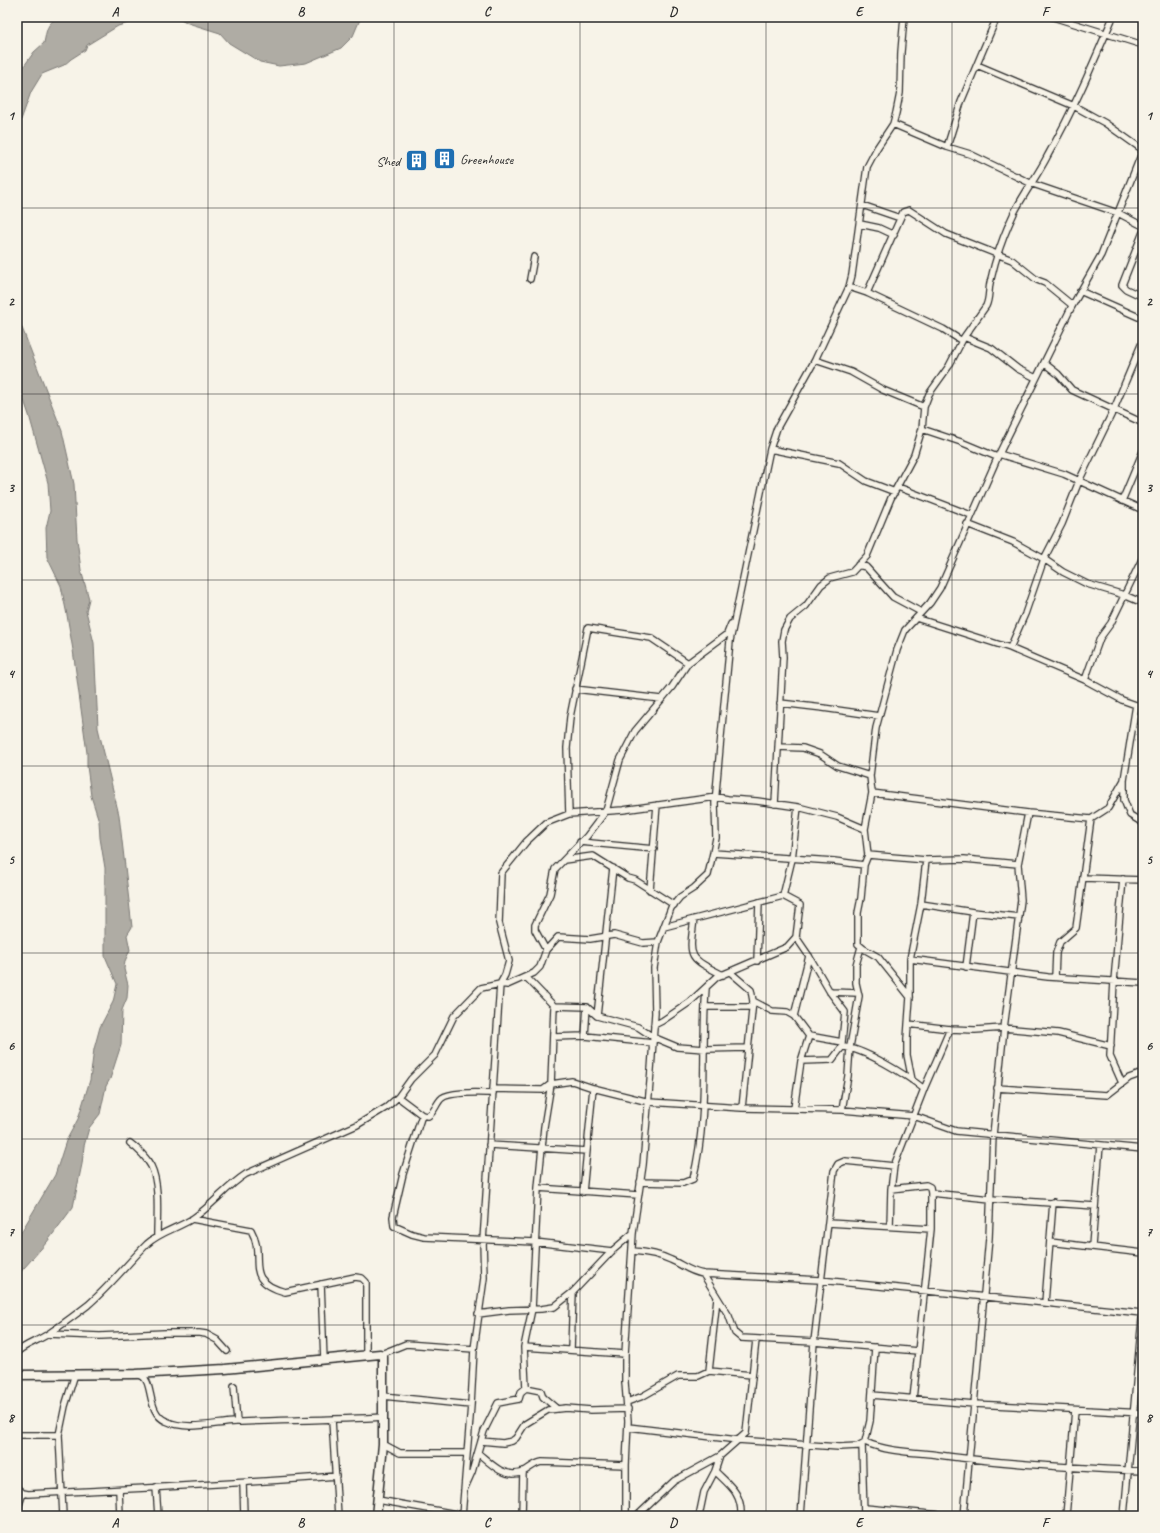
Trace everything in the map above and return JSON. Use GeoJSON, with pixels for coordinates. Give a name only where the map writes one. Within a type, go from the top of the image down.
{"type":"FeatureCollection","features":[{"type":"Feature","properties":{"kind":"street"},"geometry":{"type":"LineString","coordinates":[[626,1516],[628,1409],[625,1377],[625,1354],[633,1233],[640,1182],[653,1040],[654,968],[658,942],[674,905],[680,897],[694,888],[708,875],[714,853],[716,838],[716,797],[730,641],[770,449],[777,428],[815,360],[849,287],[860,224],[867,168],[877,148],[893,124],[900,93],[904,17]]}},
{"type":"Feature","properties":{"kind":"street"},"geometry":{"type":"LineString","coordinates":[[947,147],[961,102],[997,17]]}},
{"type":"Feature","properties":{"kind":"street"},"geometry":{"type":"LineString","coordinates":[[1053,17],[1143,45]]}},
{"type":"Feature","properties":{"kind":"street"},"geometry":{"type":"LineString","coordinates":[[775,804],[783,657],[782,641],[784,630],[790,619],[806,606],[821,585],[830,578],[852,572],[867,556],[891,498],[914,455],[922,429],[924,407],[929,394],[949,366],[963,339],[988,302],[990,282],[998,253],[1014,213],[1030,183],[1048,156],[1074,106],[1112,17]]}},
{"type":"Feature","properties":{"kind":"street"},"geometry":{"type":"LineString","coordinates":[[910,997],[878,958],[858,944],[858,912],[861,898],[864,865],[868,855],[865,829],[872,793],[870,776],[876,728],[897,650],[905,630],[940,588],[998,456],[1072,305],[1101,255],[1143,150],[1105,123],[1074,106],[977,65]]}},
{"type":"Feature","properties":{"kind":"street"},"geometry":{"type":"LineString","coordinates":[[893,124],[947,147],[970,154],[1030,183],[1118,213],[1143,226]]}},
{"type":"Feature","properties":{"kind":"street"},"geometry":{"type":"LineString","coordinates":[[862,205],[900,218]]}},
{"type":"Feature","properties":{"kind":"street"},"geometry":{"type":"LineString","coordinates":[[867,293],[903,212],[909,210],[946,234],[998,253],[1012,260],[1037,280],[1045,283],[1072,305]]}},
{"type":"Feature","properties":{"kind":"street"},"geometry":{"type":"LineString","coordinates":[[860,224],[879,228],[894,235]]}},
{"type":"Feature","properties":{"kind":"street"},"geometry":{"type":"LineString","coordinates":[[1143,232],[1122,285],[1126,289],[1143,297]]}},
{"type":"Feature","properties":{"kind":"street"},"geometry":{"type":"LineString","coordinates":[[530,279],[534,257]]}},
{"type":"Feature","properties":{"kind":"street"},"geometry":{"type":"LineString","coordinates":[[849,287],[867,293],[963,339],[991,348],[1018,369],[1036,378]]}},
{"type":"Feature","properties":{"kind":"street"},"geometry":{"type":"LineString","coordinates":[[1080,290],[1143,319]]}},
{"type":"Feature","properties":{"kind":"street"},"geometry":{"type":"LineString","coordinates":[[1010,648],[1025,614],[1044,559],[1062,524],[1079,481],[1114,409],[1143,340]]}},
{"type":"Feature","properties":{"kind":"street"},"geometry":{"type":"LineString","coordinates":[[815,360],[851,372],[883,390],[924,407]]}},
{"type":"Feature","properties":{"kind":"street"},"geometry":{"type":"LineString","coordinates":[[1044,363],[1058,374],[1072,390],[1143,423]]}},
{"type":"Feature","properties":{"kind":"street"},"geometry":{"type":"LineString","coordinates":[[922,429],[998,456],[1064,474],[1143,510]]}},
{"type":"Feature","properties":{"kind":"street"},"geometry":{"type":"LineString","coordinates":[[770,449],[839,464],[866,481],[896,489],[972,515]]}},
{"type":"Feature","properties":{"kind":"street"},"geometry":{"type":"LineString","coordinates":[[1122,501],[1143,451]]}},
{"type":"Feature","properties":{"kind":"street"},"geometry":{"type":"LineString","coordinates":[[967,524],[1013,542],[1044,559],[1063,572],[1088,584],[1124,595],[1143,603]]}},
{"type":"Feature","properties":{"kind":"street"},"geometry":{"type":"LineString","coordinates":[[1084,680],[1100,638],[1111,623],[1143,556]]}},
{"type":"Feature","properties":{"kind":"street"},"geometry":{"type":"LineString","coordinates":[[858,565],[866,567],[893,597],[921,612]]}},
{"type":"Feature","properties":{"kind":"street"},"geometry":{"type":"LineString","coordinates":[[546,950],[535,930],[535,925],[550,894],[555,869],[597,825],[606,811],[620,760],[634,731],[672,686],[688,663],[727,634],[736,613]]}},
{"type":"Feature","properties":{"kind":"street"},"geometry":{"type":"LineString","coordinates":[[916,618],[1010,648],[1084,680],[1122,700],[1143,706]]}},
{"type":"Feature","properties":{"kind":"street"},"geometry":{"type":"LineString","coordinates":[[569,814],[567,748],[570,717],[588,628],[651,638],[688,663]]}},
{"type":"Feature","properties":{"kind":"street"},"geometry":{"type":"LineString","coordinates":[[575,689],[661,699]]}},
{"type":"Feature","properties":{"kind":"street"},"geometry":{"type":"LineString","coordinates":[[780,703],[879,716]]}},
{"type":"Feature","properties":{"kind":"street"},"geometry":{"type":"LineString","coordinates":[[1136,705],[1124,780],[1124,800],[1130,815],[1143,823]]}},
{"type":"Feature","properties":{"kind":"street"},"geometry":{"type":"LineString","coordinates":[[778,747],[803,748],[820,754],[838,766],[870,776]]}},
{"type":"Feature","properties":{"kind":"street"},"geometry":{"type":"LineString","coordinates":[[872,793],[1028,813],[1091,819],[1108,808],[1124,780]]}},
{"type":"Feature","properties":{"kind":"street"},"geometry":{"type":"LineString","coordinates":[[462,1515],[462,1492],[467,1454],[474,1349],[484,1278],[483,1241],[500,984],[505,975],[509,960],[499,923],[501,873],[526,842],[541,827],[546,823],[569,814],[606,811],[716,797],[798,807],[837,817],[865,829]]}},
{"type":"Feature","properties":{"kind":"street"},"geometry":{"type":"LineString","coordinates":[[650,890],[657,805]]}},
{"type":"Feature","properties":{"kind":"street"},"geometry":{"type":"LineString","coordinates":[[783,896],[792,859],[798,807]]}},
{"type":"Feature","properties":{"kind":"street"},"geometry":{"type":"LineString","coordinates":[[964,1516],[989,1238],[993,1135],[997,1088],[1021,900],[1018,864],[1028,813]]}},
{"type":"Feature","properties":{"kind":"street"},"geometry":{"type":"LineString","coordinates":[[1055,977],[1056,953],[1060,942],[1076,928],[1091,819]]}},
{"type":"Feature","properties":{"kind":"street"},"geometry":{"type":"LineString","coordinates":[[580,842],[654,849]]}},
{"type":"Feature","properties":{"kind":"street"},"geometry":{"type":"LineString","coordinates":[[714,853],[864,865]]}},
{"type":"Feature","properties":{"kind":"street"},"geometry":{"type":"LineString","coordinates":[[868,855],[926,860],[964,859],[1018,864]]}},
{"type":"Feature","properties":{"kind":"street"},"geometry":{"type":"LineString","coordinates":[[564,860],[593,856],[628,878],[635,880],[662,896],[674,905]]}},
{"type":"Feature","properties":{"kind":"street"},"geometry":{"type":"LineString","coordinates":[[912,1080],[907,1055],[910,959],[921,904],[926,860]]}},
{"type":"Feature","properties":{"kind":"street"},"geometry":{"type":"LineString","coordinates":[[597,1016],[613,868]]}},
{"type":"Feature","properties":{"kind":"street"},"geometry":{"type":"LineString","coordinates":[[1083,878],[1143,880]]}},
{"type":"Feature","properties":{"kind":"street"},"geometry":{"type":"LineString","coordinates":[[1122,1083],[1110,1056],[1114,981],[1123,879]]}},
{"type":"Feature","properties":{"kind":"street"},"geometry":{"type":"LineString","coordinates":[[654,1025],[662,1022],[690,1002],[717,977],[787,947],[796,937],[800,905],[783,896],[664,927]]}},
{"type":"Feature","properties":{"kind":"street"},"geometry":{"type":"LineString","coordinates":[[757,961],[759,902]]}},
{"type":"Feature","properties":{"kind":"street"},"geometry":{"type":"LineString","coordinates":[[921,904],[1019,917]]}},
{"type":"Feature","properties":{"kind":"street"},"geometry":{"type":"LineString","coordinates":[[966,967],[973,912]]}},
{"type":"Feature","properties":{"kind":"street"},"geometry":{"type":"LineString","coordinates":[[694,919],[690,949],[700,963],[723,975]]}},
{"type":"Feature","properties":{"kind":"street"},"geometry":{"type":"LineString","coordinates":[[17,1352],[48,1334],[87,1305],[107,1288],[156,1236],[172,1230],[192,1219],[207,1208],[233,1182],[246,1174],[357,1125],[387,1107],[398,1097],[411,1079],[435,1055],[454,1016],[482,988],[500,984],[507,986],[534,972],[540,967],[546,950],[558,937],[590,939],[606,936],[623,936],[643,943],[658,942]]}},
{"type":"Feature","properties":{"kind":"street"},"geometry":{"type":"LineString","coordinates":[[796,937],[830,992],[845,1012],[842,1045],[832,1060],[801,1061]]}},
{"type":"Feature","properties":{"kind":"street"},"geometry":{"type":"LineString","coordinates":[[842,1110],[848,1076],[850,1047],[859,996],[856,983],[856,965],[861,947]]}},
{"type":"Feature","properties":{"kind":"street"},"geometry":{"type":"LineString","coordinates":[[794,1016],[809,956]]}},
{"type":"Feature","properties":{"kind":"street"},"geometry":{"type":"LineString","coordinates":[[910,959],[1055,977],[1143,983]]}},
{"type":"Feature","properties":{"kind":"street"},"geometry":{"type":"LineString","coordinates":[[730,972],[751,990],[753,1004],[747,1048],[742,1108]]}},
{"type":"Feature","properties":{"kind":"street"},"geometry":{"type":"LineString","coordinates":[[526,977],[554,1006],[586,1007],[597,1016],[638,1027],[653,1040]]}},
{"type":"Feature","properties":{"kind":"street"},"geometry":{"type":"LineString","coordinates":[[640,1182],[683,1183],[693,1179],[704,1106],[706,988]]}},
{"type":"Feature","properties":{"kind":"street"},"geometry":{"type":"LineString","coordinates":[[830,992],[858,993]]}},
{"type":"Feature","properties":{"kind":"street"},"geometry":{"type":"LineString","coordinates":[[705,1007],[753,1004],[772,1010],[787,1012],[794,1016],[809,1036],[850,1047],[912,1080],[924,1089]]}},
{"type":"Feature","properties":{"kind":"street"},"geometry":{"type":"LineString","coordinates":[[526,1388],[524,1347],[532,1309],[538,1188],[551,1084],[554,1006]]}},
{"type":"Feature","properties":{"kind":"street"},"geometry":{"type":"LineString","coordinates":[[585,1036],[586,1007]]}},
{"type":"Feature","properties":{"kind":"street"},"geometry":{"type":"LineString","coordinates":[[845,1012],[856,1014]]}},
{"type":"Feature","properties":{"kind":"street"},"geometry":{"type":"LineString","coordinates":[[908,1024],[950,1029],[975,1030],[1004,1028],[1058,1033],[1111,1046]]}},
{"type":"Feature","properties":{"kind":"street"},"geometry":{"type":"LineString","coordinates":[[890,1226],[891,1189],[894,1166],[924,1089],[950,1029]]}},
{"type":"Feature","properties":{"kind":"street"},"geometry":{"type":"LineString","coordinates":[[553,1037],[585,1036],[653,1040],[677,1047],[705,1049],[747,1048]]}},
{"type":"Feature","properties":{"kind":"street"},"geometry":{"type":"LineString","coordinates":[[794,1110],[801,1061],[809,1036]]}},
{"type":"Feature","properties":{"kind":"street"},"geometry":{"type":"LineString","coordinates":[[997,1088],[1107,1095],[1129,1078],[1143,1073]]}},
{"type":"Feature","properties":{"kind":"street"},"geometry":{"type":"LineString","coordinates":[[398,1097],[422,1115],[428,1116],[443,1097],[493,1091],[542,1090],[551,1084],[572,1081],[648,1102],[742,1108],[842,1110],[914,1116],[956,1132],[1143,1149]]}},
{"type":"Feature","properties":{"kind":"street"},"geometry":{"type":"LineString","coordinates":[[583,1192],[593,1088]]}},
{"type":"Feature","properties":{"kind":"street"},"geometry":{"type":"LineString","coordinates":[[422,1115],[403,1174],[393,1218],[394,1226],[412,1234],[424,1237],[483,1241],[535,1242],[612,1251]]}},
{"type":"Feature","properties":{"kind":"street"},"geometry":{"type":"LineString","coordinates":[[130,1143],[146,1158],[154,1174],[157,1196],[156,1236]]}},
{"type":"Feature","properties":{"kind":"street"},"geometry":{"type":"LineString","coordinates":[[489,1145],[587,1151]]}},
{"type":"Feature","properties":{"kind":"street"},"geometry":{"type":"LineString","coordinates":[[1092,1246],[1100,1145]]}},
{"type":"Feature","properties":{"kind":"street"},"geometry":{"type":"LineString","coordinates":[[801,1516],[814,1342],[820,1280],[834,1171],[838,1164],[849,1161],[894,1166]]}},
{"type":"Feature","properties":{"kind":"street"},"geometry":{"type":"LineString","coordinates":[[891,1189],[926,1185],[930,1187],[931,1193],[931,1229],[913,1399]]}},
{"type":"Feature","properties":{"kind":"street"},"geometry":{"type":"LineString","coordinates":[[538,1188],[638,1196]]}},
{"type":"Feature","properties":{"kind":"street"},"geometry":{"type":"LineString","coordinates":[[931,1193],[991,1199],[1096,1206]]}},
{"type":"Feature","properties":{"kind":"street"},"geometry":{"type":"LineString","coordinates":[[1045,1303],[1053,1202]]}},
{"type":"Feature","properties":{"kind":"street"},"geometry":{"type":"LineString","coordinates":[[192,1219],[251,1230],[255,1238],[257,1270],[260,1278],[266,1286],[285,1292],[355,1277],[362,1278],[366,1282],[366,1354]]}},
{"type":"Feature","properties":{"kind":"street"},"geometry":{"type":"LineString","coordinates":[[828,1223],[931,1229]]}},
{"type":"Feature","properties":{"kind":"street"},"geometry":{"type":"LineString","coordinates":[[478,1314],[541,1309],[554,1306],[573,1292],[612,1251],[633,1233]]}},
{"type":"Feature","properties":{"kind":"street"},"geometry":{"type":"LineString","coordinates":[[1050,1242],[1143,1252]]}},
{"type":"Feature","properties":{"kind":"street"},"geometry":{"type":"LineString","coordinates":[[633,1251],[649,1253],[671,1260],[687,1269],[703,1274],[820,1280],[1045,1303],[1143,1310],[1141,1352],[1133,1413],[1124,1516]]}},
{"type":"Feature","properties":{"kind":"street"},"geometry":{"type":"LineString","coordinates":[[703,1274],[729,1316],[735,1333],[741,1338],[814,1342],[918,1351]]}},
{"type":"Feature","properties":{"kind":"street"},"geometry":{"type":"LineString","coordinates":[[321,1284],[324,1360]]}},
{"type":"Feature","properties":{"kind":"street"},"geometry":{"type":"LineString","coordinates":[[571,1349],[573,1292]]}},
{"type":"Feature","properties":{"kind":"street"},"geometry":{"type":"LineString","coordinates":[[710,1371],[717,1298]]}},
{"type":"Feature","properties":{"kind":"street"},"geometry":{"type":"LineString","coordinates":[[48,1334],[100,1336],[199,1333],[206,1334],[217,1340],[226,1351]]}},
{"type":"Feature","properties":{"kind":"street"},"geometry":{"type":"LineString","coordinates":[[637,1516],[674,1481],[720,1456],[746,1432],[756,1340]]}},
{"type":"Feature","properties":{"kind":"street"},"geometry":{"type":"LineString","coordinates":[[17,1375],[136,1374],[225,1368],[324,1360],[366,1354],[381,1354],[406,1344],[474,1349]]}},
{"type":"Feature","properties":{"kind":"street"},"geometry":{"type":"LineString","coordinates":[[524,1347],[571,1349],[625,1354]]}},
{"type":"Feature","properties":{"kind":"street"},"geometry":{"type":"LineString","coordinates":[[865,1516],[864,1443],[870,1421],[875,1347]]}},
{"type":"Feature","properties":{"kind":"street"},"geometry":{"type":"LineString","coordinates":[[376,1516],[383,1444],[383,1362],[381,1354]]}},
{"type":"Feature","properties":{"kind":"street"},"geometry":{"type":"LineString","coordinates":[[627,1402],[643,1396],[678,1376],[698,1376],[710,1371],[752,1375]]}},
{"type":"Feature","properties":{"kind":"street"},"geometry":{"type":"LineString","coordinates":[[63,1516],[59,1435],[65,1406],[75,1374]]}},
{"type":"Feature","properties":{"kind":"street"},"geometry":{"type":"LineString","coordinates":[[136,1374],[143,1376],[148,1381],[150,1396],[156,1413],[165,1421],[176,1424],[188,1426],[237,1422],[332,1420],[383,1417]]}},
{"type":"Feature","properties":{"kind":"street"},"geometry":{"type":"LineString","coordinates":[[234,1386],[237,1422]]}},
{"type":"Feature","properties":{"kind":"street"},"geometry":{"type":"LineString","coordinates":[[462,1492],[469,1482],[481,1441],[498,1403],[519,1399],[521,1392],[526,1388],[541,1390],[543,1397],[556,1408]]}},
{"type":"Feature","properties":{"kind":"street"},"geometry":{"type":"LineString","coordinates":[[872,1395],[974,1404],[1143,1413]]}},
{"type":"Feature","properties":{"kind":"street"},"geometry":{"type":"LineString","coordinates":[[383,1396],[471,1405]]}},
{"type":"Feature","properties":{"kind":"street"},"geometry":{"type":"LineString","coordinates":[[481,1441],[502,1443],[512,1441],[516,1438],[525,1424],[548,1410],[556,1408],[591,1410],[628,1409]]}},
{"type":"Feature","properties":{"kind":"street"},"geometry":{"type":"LineString","coordinates":[[1066,1516],[1075,1410]]}},
{"type":"Feature","properties":{"kind":"street"},"geometry":{"type":"LineString","coordinates":[[332,1420],[338,1516]]}},
{"type":"Feature","properties":{"kind":"street"},"geometry":{"type":"LineString","coordinates":[[628,1427],[738,1440],[846,1447],[864,1443],[895,1450],[969,1460],[1070,1468],[1143,1471]]}},
{"type":"Feature","properties":{"kind":"street"},"geometry":{"type":"LineString","coordinates":[[17,1435],[59,1435]]}},
{"type":"Feature","properties":{"kind":"street"},"geometry":{"type":"LineString","coordinates":[[383,1444],[400,1454],[467,1454]]}},
{"type":"Feature","properties":{"kind":"street"},"geometry":{"type":"LineString","coordinates":[[478,1453],[497,1469],[509,1474],[520,1473],[535,1464],[542,1462],[626,1465]]}},
{"type":"Feature","properties":{"kind":"street"},"geometry":{"type":"LineString","coordinates":[[699,1516],[704,1492],[715,1471],[720,1456]]}},
{"type":"Feature","properties":{"kind":"street"},"geometry":{"type":"LineString","coordinates":[[522,1516],[523,1471]]}},
{"type":"Feature","properties":{"kind":"street"},"geometry":{"type":"LineString","coordinates":[[715,1471],[738,1495],[742,1507],[741,1516]]}},
{"type":"Feature","properties":{"kind":"street"},"geometry":{"type":"LineString","coordinates":[[17,1488],[23,1493],[28,1494],[62,1493],[243,1483],[336,1476]]}},
{"type":"Feature","properties":{"kind":"street"},"geometry":{"type":"LineString","coordinates":[[243,1483],[244,1516]]}},
{"type":"Feature","properties":{"kind":"street"},"geometry":{"type":"LineString","coordinates":[[156,1487],[158,1516]]}},
{"type":"Feature","properties":{"kind":"street"},"geometry":{"type":"LineString","coordinates":[[119,1490],[120,1516]]}},
{"type":"Feature","properties":{"kind":"street"},"geometry":{"type":"LineString","coordinates":[[17,1511],[23,1493]]}},
{"type":"Feature","properties":{"kind":"street"},"geometry":{"type":"LineString","coordinates":[[378,1500],[462,1515],[499,1514],[503,1516]]}},
{"type":"Feature","properties":{"kind":"street"},"geometry":{"type":"LineString","coordinates":[[865,1508],[952,1516]]}},
{"type":"Feature","properties":{"kind":"shaded area"},"geometry":{"type":"Polygon","coordinates":[[[58,17],[149,17],[118,26],[87,45],[85,50],[64,65],[42,74],[31,92],[17,131],[17,76],[34,52],[44,43],[51,22],[58,17]]]}},
{"type":"Feature","properties":{"kind":"shaded area"},"geometry":{"type":"Polygon","coordinates":[[[177,17],[361,17],[353,36],[341,48],[306,63],[279,66],[260,62],[229,43],[220,33],[188,23],[177,17]]]}},
{"type":"Feature","properties":{"kind":"shaded area"},"geometry":{"type":"Polygon","coordinates":[[[17,315],[62,431],[74,484],[77,539],[81,570],[89,599],[86,611],[94,643],[98,728],[119,815],[132,927],[127,935],[130,950],[125,961],[124,969],[128,985],[127,998],[122,1010],[121,1045],[110,1079],[106,1086],[100,1114],[89,1128],[84,1146],[82,1164],[73,1207],[47,1242],[17,1276],[17,1239],[55,1175],[66,1141],[78,1119],[90,1080],[94,1049],[100,1027],[113,1002],[117,984],[105,956],[105,868],[99,821],[91,796],[87,766],[87,753],[73,650],[61,586],[47,557],[46,528],[50,511],[48,483],[29,415],[17,380],[17,315]]]}},
{"type":"Feature","properties":{"kind":"place","name":"Greenhouse"},"geometry":{"type":"Point","coordinates":[444,159]}},
{"type":"Feature","properties":{"kind":"place","name":"Shed"},"geometry":{"type":"Point","coordinates":[416,161]}}]}
